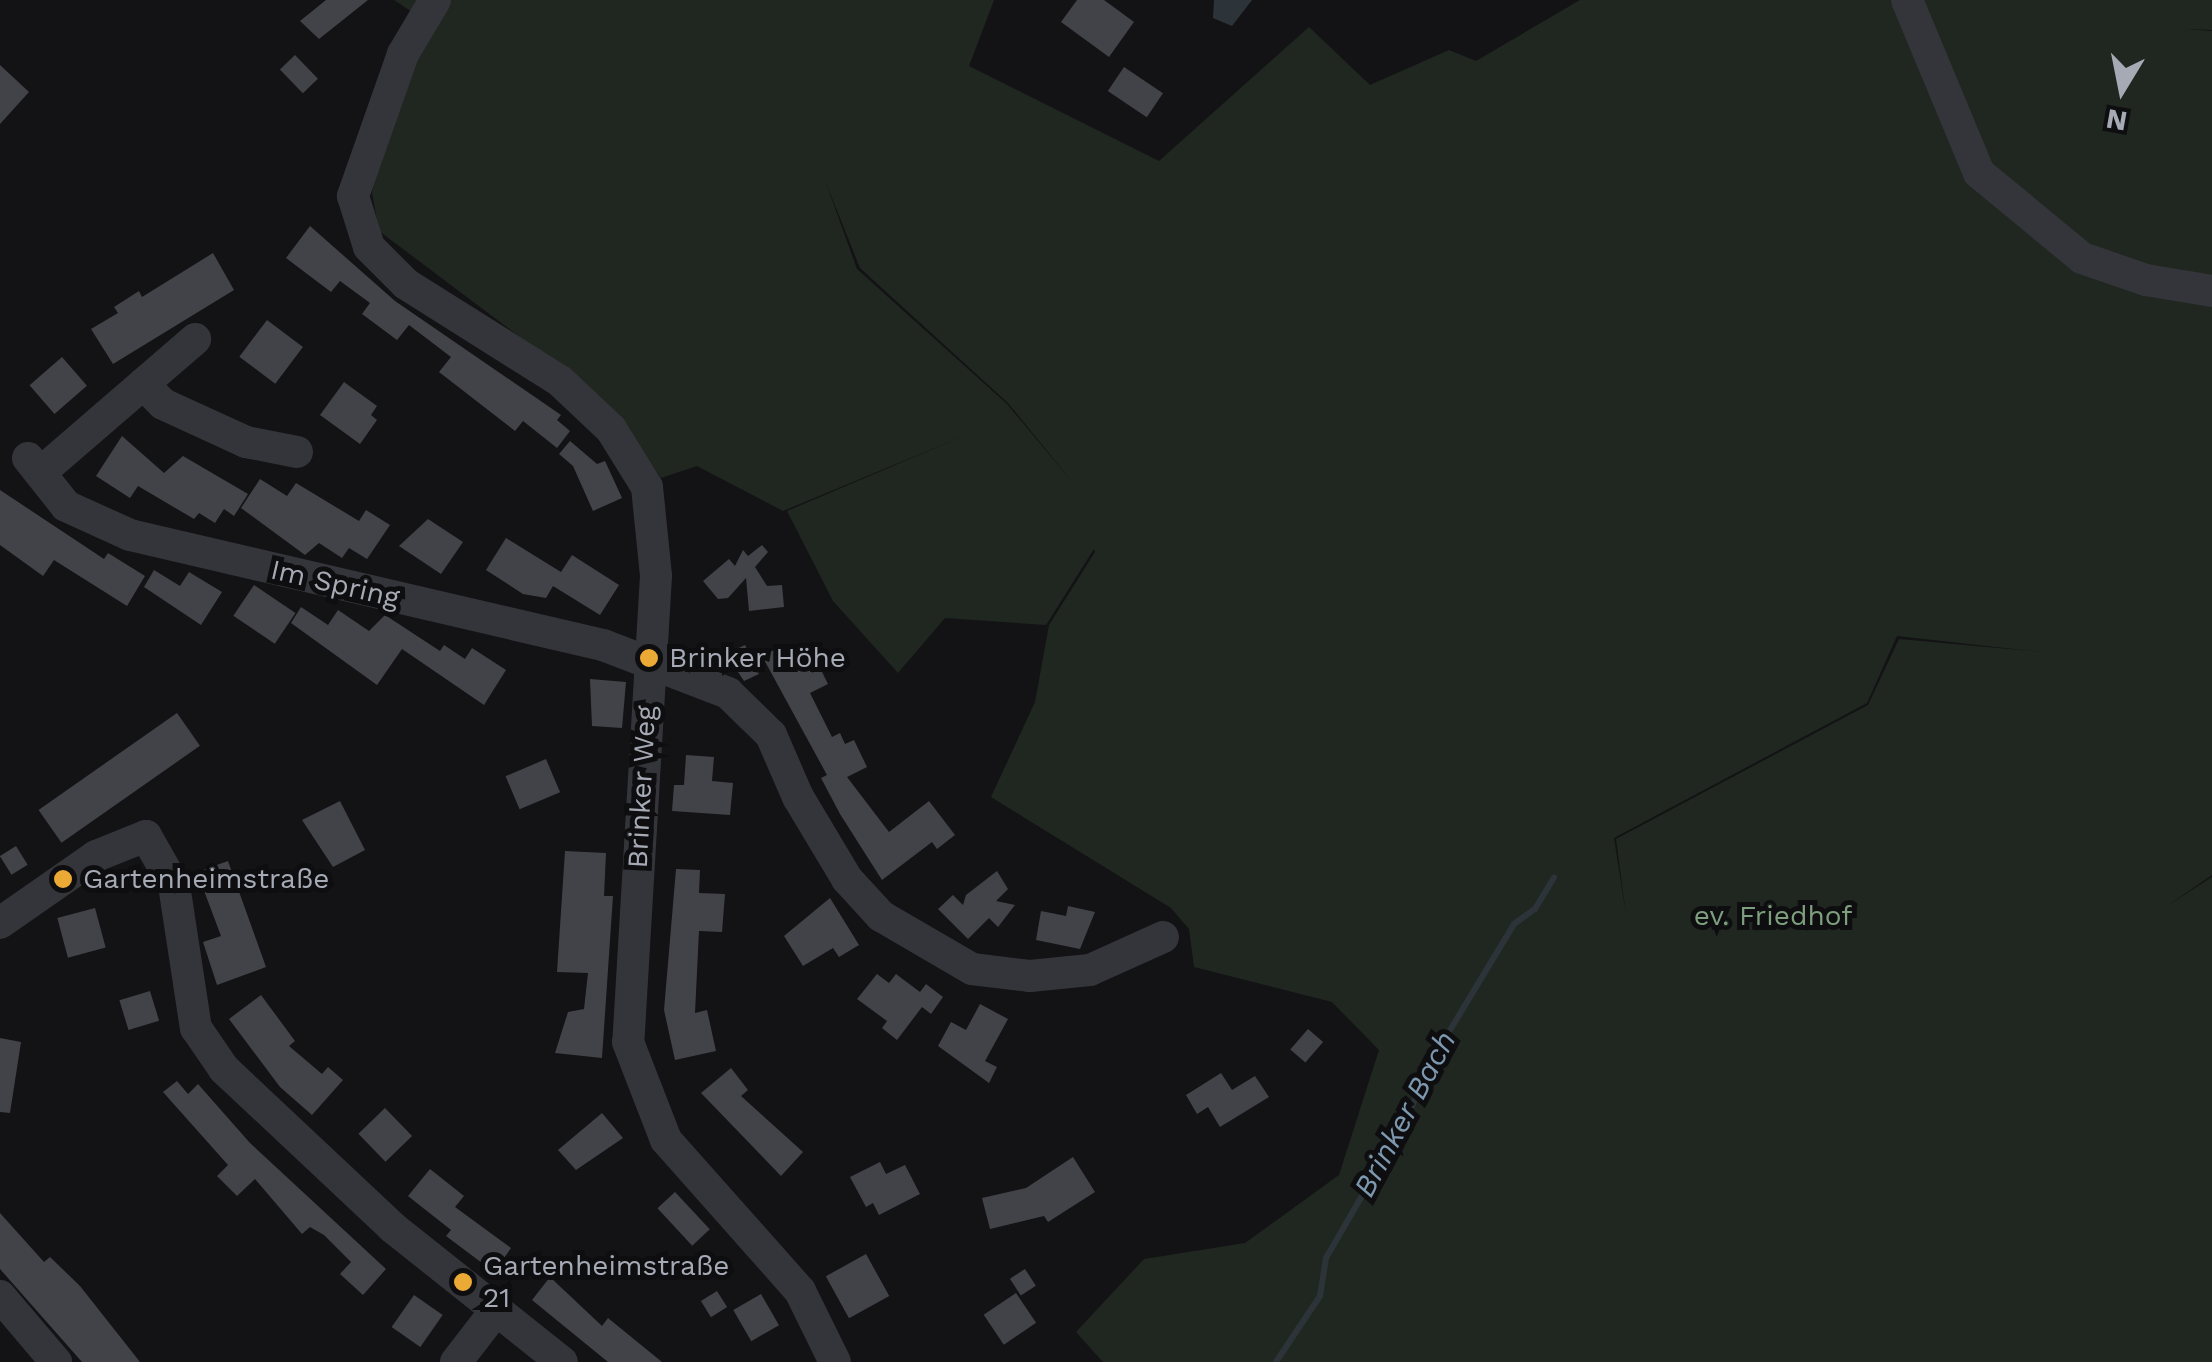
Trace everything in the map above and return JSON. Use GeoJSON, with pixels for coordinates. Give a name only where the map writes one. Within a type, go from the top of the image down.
{"type":"FeatureCollection","features":[{"type":"Feature","properties":{"kind":"street","name":"Brinker Weg"},"geometry":{"type":"LineString","coordinates":[[435,0],[403,54],[353,196],[369,248],[406,284],[560,381],[611,429],[647,486],[656,576],[628,1042],[666,1140],[800,1292],[835,1362]]}},
{"type":"Feature","properties":{"kind":"street"},"geometry":{"type":"LineString","coordinates":[[1906,0],[1979,173],[2082,258],[2146,280],[2212,291]]}},
{"type":"Feature","properties":{"kind":"street","name":"Im Spring"},"geometry":{"type":"LineString","coordinates":[[195,339],[143,384],[34,466],[66,506],[130,534],[649,658]]}},
{"type":"Feature","properties":{"kind":"street"},"geometry":{"type":"LineString","coordinates":[[143,384],[162,404],[246,442],[297,452]]}},
{"type":"Feature","properties":{"kind":"street"},"geometry":{"type":"LineString","coordinates":[[649,658],[728,692],[771,734],[798,796],[847,879],[909,936],[972,969],[1030,976],[1090,970],[1163,936]]}},
{"type":"Feature","properties":{"kind":"street"},"geometry":{"type":"LineString","coordinates":[[0,923],[96,856],[146,836],[174,884],[196,1028],[224,1069],[392,1227],[562,1362]]}},
{"type":"Feature","properties":{"kind":"street"},"geometry":{"type":"LineString","coordinates":[[0,1296],[56,1362]]}},
{"type":"Feature","properties":{"kind":"street"},"geometry":{"type":"LineString","coordinates":[[456,1362],[497,1309]]}},
{"type":"Feature","properties":{"kind":"green space","name":"ev. Friedhof"},"geometry":{"type":"Polygon","coordinates":[[[394,0],[994,0],[969,66],[1159,161],[1309,27],[1370,85],[1449,50],[1476,61],[1580,0],[2212,0],[2212,30],[2185,29],[2212,31],[2212,285],[2090,254],[1985,173],[1922,78],[1969,179],[2078,263],[2212,299],[2212,875],[2167,906],[2212,877],[2212,1362],[1103,1362],[1076,1332],[1144,1259],[1245,1243],[1339,1175],[1379,1050],[1332,1002],[1194,967],[1189,929],[1171,908],[991,797],[1035,702],[1049,625],[1094,549],[1046,625],[945,618],[898,673],[833,601],[787,511],[966,435],[783,511],[697,466],[661,478],[623,423],[572,376],[379,231],[372,193],[385,130],[430,24],[394,0]],[[826,183],[857,269],[1007,404],[1074,484],[1008,403],[860,268],[826,183]],[[1897,636],[1867,703],[1614,838],[1626,915],[1616,839],[1868,705],[1899,639],[2041,652],[1897,636]]]}},
{"type":"Feature","properties":{"kind":"shaded area"},"geometry":{"type":"Polygon","coordinates":[[[1214,0],[1252,0],[1232,26],[1213,18],[1214,0]]]}},
{"type":"Feature","properties":{"kind":"building"},"geometry":{"type":"Polygon","coordinates":[[[326,0],[368,0],[319,39],[300,21],[326,0]]]}},
{"type":"Feature","properties":{"kind":"building"},"geometry":{"type":"Polygon","coordinates":[[[1077,0],[1104,0],[1134,22],[1109,57],[1061,22],[1077,0]]]}},
{"type":"Feature","properties":{"kind":"building"},"geometry":{"type":"Polygon","coordinates":[[[295,55],[318,79],[303,93],[280,70],[295,55]]]}},
{"type":"Feature","properties":{"kind":"building"},"geometry":{"type":"Polygon","coordinates":[[[0,65],[29,92],[0,124],[0,65]]]}},
{"type":"Feature","properties":{"kind":"building"},"geometry":{"type":"Polygon","coordinates":[[[1124,67],[1163,93],[1147,117],[1108,91],[1124,67]]]}},
{"type":"Feature","properties":{"kind":"building"},"geometry":{"type":"Polygon","coordinates":[[[310,226],[395,301],[561,415],[557,420],[570,431],[557,448],[523,421],[515,431],[439,372],[451,357],[409,325],[397,340],[362,314],[370,303],[340,281],[331,292],[286,258],[310,226]]]}},
{"type":"Feature","properties":{"kind":"building"},"geometry":{"type":"Polygon","coordinates":[[[213,253],[234,290],[113,364],[91,329],[118,313],[114,307],[139,291],[142,297],[213,253]]]}},
{"type":"Feature","properties":{"kind":"building"},"geometry":{"type":"Polygon","coordinates":[[[267,320],[303,347],[275,384],[239,357],[267,320]]]}},
{"type":"Feature","properties":{"kind":"building"},"geometry":{"type":"Polygon","coordinates":[[[62,357],[87,386],[54,414],[30,385],[62,357]]]}},
{"type":"Feature","properties":{"kind":"building"},"geometry":{"type":"Polygon","coordinates":[[[344,382],[377,406],[371,415],[377,420],[360,444],[320,415],[344,382]]]}},
{"type":"Feature","properties":{"kind":"building"},"geometry":{"type":"Polygon","coordinates":[[[122,436],[164,473],[183,456],[248,494],[234,516],[224,509],[215,523],[199,513],[194,519],[138,486],[130,498],[96,476],[122,436]]]}},
{"type":"Feature","properties":{"kind":"building"},"geometry":{"type":"Polygon","coordinates":[[[570,441],[597,464],[605,461],[622,498],[593,511],[573,466],[559,454],[570,441]]]}},
{"type":"Feature","properties":{"kind":"building"},"geometry":{"type":"Polygon","coordinates":[[[260,479],[287,496],[296,483],[359,521],[366,510],[390,525],[367,559],[349,548],[342,558],[319,543],[305,555],[241,508],[260,479]]]}},
{"type":"Feature","properties":{"kind":"building"},"geometry":{"type":"Polygon","coordinates":[[[0,490],[104,559],[108,553],[145,576],[127,606],[54,560],[43,576],[0,545],[0,490]]]}},
{"type":"Feature","properties":{"kind":"building"},"geometry":{"type":"Polygon","coordinates":[[[428,519],[463,542],[441,574],[399,546],[428,519]]]}},
{"type":"Feature","properties":{"kind":"building"},"geometry":{"type":"Polygon","coordinates":[[[506,538],[561,572],[572,555],[619,585],[600,615],[553,586],[546,598],[523,594],[486,570],[506,538]]]}},
{"type":"Feature","properties":{"kind":"building"},"geometry":{"type":"Polygon","coordinates":[[[762,545],[768,552],[755,567],[767,586],[782,585],[784,607],[749,611],[746,578],[728,598],[718,599],[703,581],[729,559],[735,566],[743,550],[748,556],[762,545]]]}},
{"type":"Feature","properties":{"kind":"building"},"geometry":{"type":"Polygon","coordinates":[[[154,570],[180,586],[189,572],[222,592],[201,625],[144,587],[154,570]]]}},
{"type":"Feature","properties":{"kind":"building"},"geometry":{"type":"Polygon","coordinates":[[[254,585],[295,613],[275,644],[233,616],[254,585]]]}},
{"type":"Feature","properties":{"kind":"building"},"geometry":{"type":"Polygon","coordinates":[[[301,607],[328,625],[338,610],[369,631],[385,615],[440,651],[444,645],[465,659],[472,648],[506,670],[484,705],[402,649],[377,685],[291,623],[301,607]]]}},
{"type":"Feature","properties":{"kind":"building"},"geometry":{"type":"Polygon","coordinates":[[[745,645],[759,674],[744,681],[726,654],[745,645]]]}},
{"type":"Feature","properties":{"kind":"building"},"geometry":{"type":"Polygon","coordinates":[[[784,645],[792,662],[812,652],[828,684],[810,693],[832,737],[840,733],[845,744],[854,740],[867,767],[847,777],[889,832],[929,801],[955,835],[937,849],[932,842],[882,880],[840,814],[821,778],[827,775],[762,656],[784,645]]]}},
{"type":"Feature","properties":{"kind":"building"},"geometry":{"type":"Polygon","coordinates":[[[590,679],[626,682],[622,728],[592,726],[590,679]]]}},
{"type":"Feature","properties":{"kind":"building"},"geometry":{"type":"Polygon","coordinates":[[[177,713],[200,746],[62,843],[39,810],[177,713]]]}},
{"type":"Feature","properties":{"kind":"building"},"geometry":{"type":"Polygon","coordinates":[[[686,755],[714,757],[712,781],[733,783],[730,815],[672,811],[674,785],[684,785],[686,755]]]}},
{"type":"Feature","properties":{"kind":"building"},"geometry":{"type":"Polygon","coordinates":[[[546,759],[560,792],[520,809],[505,776],[546,759]]]}},
{"type":"Feature","properties":{"kind":"building"},"geometry":{"type":"Polygon","coordinates":[[[340,801],[365,850],[333,867],[302,820],[340,801]]]}},
{"type":"Feature","properties":{"kind":"building"},"geometry":{"type":"Polygon","coordinates":[[[16,846],[28,865],[12,875],[0,856],[16,846]]]}},
{"type":"Feature","properties":{"kind":"building"},"geometry":{"type":"Polygon","coordinates":[[[565,851],[606,853],[604,896],[613,896],[602,1058],[555,1053],[568,1012],[584,1009],[588,973],[557,972],[565,851]]]}},
{"type":"Feature","properties":{"kind":"building"},"geometry":{"type":"Polygon","coordinates":[[[228,861],[266,967],[217,985],[203,942],[221,936],[197,872],[228,861]]]}},
{"type":"Feature","properties":{"kind":"building"},"geometry":{"type":"Polygon","coordinates":[[[676,869],[700,870],[699,893],[725,894],[722,932],[699,931],[695,1013],[707,1010],[716,1051],[675,1060],[664,1010],[676,869]]]}},
{"type":"Feature","properties":{"kind":"building"},"geometry":{"type":"Polygon","coordinates":[[[997,871],[1008,889],[996,901],[1015,905],[998,927],[989,918],[968,939],[938,909],[953,895],[963,905],[966,895],[997,871]]]}},
{"type":"Feature","properties":{"kind":"building"},"geometry":{"type":"Polygon","coordinates":[[[830,898],[859,945],[839,957],[833,948],[803,966],[784,936],[830,898]]]}},
{"type":"Feature","properties":{"kind":"building"},"geometry":{"type":"Polygon","coordinates":[[[1068,906],[1095,912],[1080,949],[1036,940],[1041,911],[1066,916],[1068,906]]]}},
{"type":"Feature","properties":{"kind":"building"},"geometry":{"type":"Polygon","coordinates":[[[95,908],[106,948],[68,958],[57,918],[95,908]]]}},
{"type":"Feature","properties":{"kind":"building"},"geometry":{"type":"Polygon","coordinates":[[[877,974],[889,983],[896,974],[920,992],[926,984],[943,997],[931,1014],[922,1007],[897,1040],[882,1028],[887,1021],[857,999],[877,974]]]}},
{"type":"Feature","properties":{"kind":"building"},"geometry":{"type":"Polygon","coordinates":[[[150,991],[159,1021],[128,1030],[119,1000],[150,991]]]}},
{"type":"Feature","properties":{"kind":"building"},"geometry":{"type":"Polygon","coordinates":[[[261,995],[295,1041],[289,1046],[322,1074],[328,1067],[343,1080],[312,1115],[280,1087],[229,1019],[261,995]]]}},
{"type":"Feature","properties":{"kind":"building"},"geometry":{"type":"Polygon","coordinates":[[[980,1004],[1008,1019],[985,1061],[997,1067],[989,1083],[938,1046],[951,1022],[966,1030],[980,1004]]]}},
{"type":"Feature","properties":{"kind":"building"},"geometry":{"type":"Polygon","coordinates":[[[1308,1029],[1323,1042],[1305,1062],[1290,1049],[1308,1029]]]}},
{"type":"Feature","properties":{"kind":"building"},"geometry":{"type":"Polygon","coordinates":[[[0,1038],[21,1042],[10,1113],[0,1112],[0,1038]]]}},
{"type":"Feature","properties":{"kind":"building"},"geometry":{"type":"Polygon","coordinates":[[[731,1068],[748,1090],[741,1096],[803,1152],[781,1176],[701,1093],[731,1068]]]}},
{"type":"Feature","properties":{"kind":"building"},"geometry":{"type":"Polygon","coordinates":[[[1221,1073],[1232,1090],[1255,1076],[1269,1097],[1220,1127],[1208,1107],[1197,1114],[1186,1095],[1221,1073]]]}},
{"type":"Feature","properties":{"kind":"building"},"geometry":{"type":"Polygon","coordinates":[[[177,1081],[188,1094],[198,1084],[250,1143],[386,1269],[363,1295],[340,1274],[351,1262],[324,1235],[310,1227],[302,1234],[255,1179],[237,1196],[217,1176],[228,1165],[163,1092],[177,1081]]]}},
{"type":"Feature","properties":{"kind":"building"},"geometry":{"type":"Polygon","coordinates":[[[385,1108],[412,1136],[385,1162],[358,1134],[385,1108]]]}},
{"type":"Feature","properties":{"kind":"building"},"geometry":{"type":"Polygon","coordinates":[[[602,1113],[623,1138],[576,1170],[558,1150],[602,1113]]]}},
{"type":"Feature","properties":{"kind":"building"},"geometry":{"type":"Polygon","coordinates":[[[1073,1157],[1095,1192],[1048,1222],[1044,1216],[990,1229],[982,1198],[1026,1188],[1073,1157]]]}},
{"type":"Feature","properties":{"kind":"building"},"geometry":{"type":"Polygon","coordinates":[[[880,1162],[886,1174],[905,1165],[920,1194],[879,1215],[873,1203],[866,1207],[850,1177],[880,1162]]]}},
{"type":"Feature","properties":{"kind":"building"},"geometry":{"type":"Polygon","coordinates":[[[430,1169],[464,1196],[455,1207],[511,1248],[494,1272],[446,1236],[451,1230],[408,1196],[430,1169]]]}},
{"type":"Feature","properties":{"kind":"building"},"geometry":{"type":"Polygon","coordinates":[[[675,1192],[710,1229],[692,1246],[657,1208],[675,1192]]]}},
{"type":"Feature","properties":{"kind":"building"},"geometry":{"type":"Polygon","coordinates":[[[0,1213],[44,1262],[50,1257],[80,1286],[140,1362],[82,1362],[0,1269],[0,1213]]]}},
{"type":"Feature","properties":{"kind":"building"},"geometry":{"type":"Polygon","coordinates":[[[866,1254],[889,1296],[849,1318],[826,1276],[866,1254]]]}},
{"type":"Feature","properties":{"kind":"building"},"geometry":{"type":"Polygon","coordinates":[[[1025,1269],[1036,1286],[1021,1296],[1010,1279],[1025,1269]]]}},
{"type":"Feature","properties":{"kind":"building"},"geometry":{"type":"Polygon","coordinates":[[[550,1277],[602,1326],[608,1318],[662,1362],[608,1362],[532,1300],[550,1277]]]}},
{"type":"Feature","properties":{"kind":"building"},"geometry":{"type":"Polygon","coordinates":[[[717,1291],[727,1307],[711,1317],[701,1301],[717,1291]]]}},
{"type":"Feature","properties":{"kind":"building"},"geometry":{"type":"Polygon","coordinates":[[[1016,1293],[1036,1323],[1004,1345],[984,1315],[1016,1293]]]}},
{"type":"Feature","properties":{"kind":"building"},"geometry":{"type":"Polygon","coordinates":[[[761,1294],[779,1325],[751,1341],[733,1310],[761,1294]]]}},
{"type":"Feature","properties":{"kind":"building"},"geometry":{"type":"Polygon","coordinates":[[[414,1295],[443,1315],[420,1347],[392,1327],[414,1295]]]}},
{"type":"Feature","properties":{"kind":"waterway","name":"Brinker Bach"},"geometry":{"type":"LineString","coordinates":[[1276,1362],[1320,1296],[1326,1258],[1406,1120],[1432,1060],[1514,924],[1535,909],[1554,877]]}},
{"type":"Feature","properties":{"kind":"place","name":"Brinker Höhe"},"geometry":{"type":"Point","coordinates":[649,658]}},
{"type":"Feature","properties":{"kind":"place","name":"Gartenheimstraße"},"geometry":{"type":"Point","coordinates":[63,879]}},
{"type":"Feature","properties":{"kind":"place","name":"Gartenheimstraße 21"},"geometry":{"type":"Point","coordinates":[463,1282]}}]}
